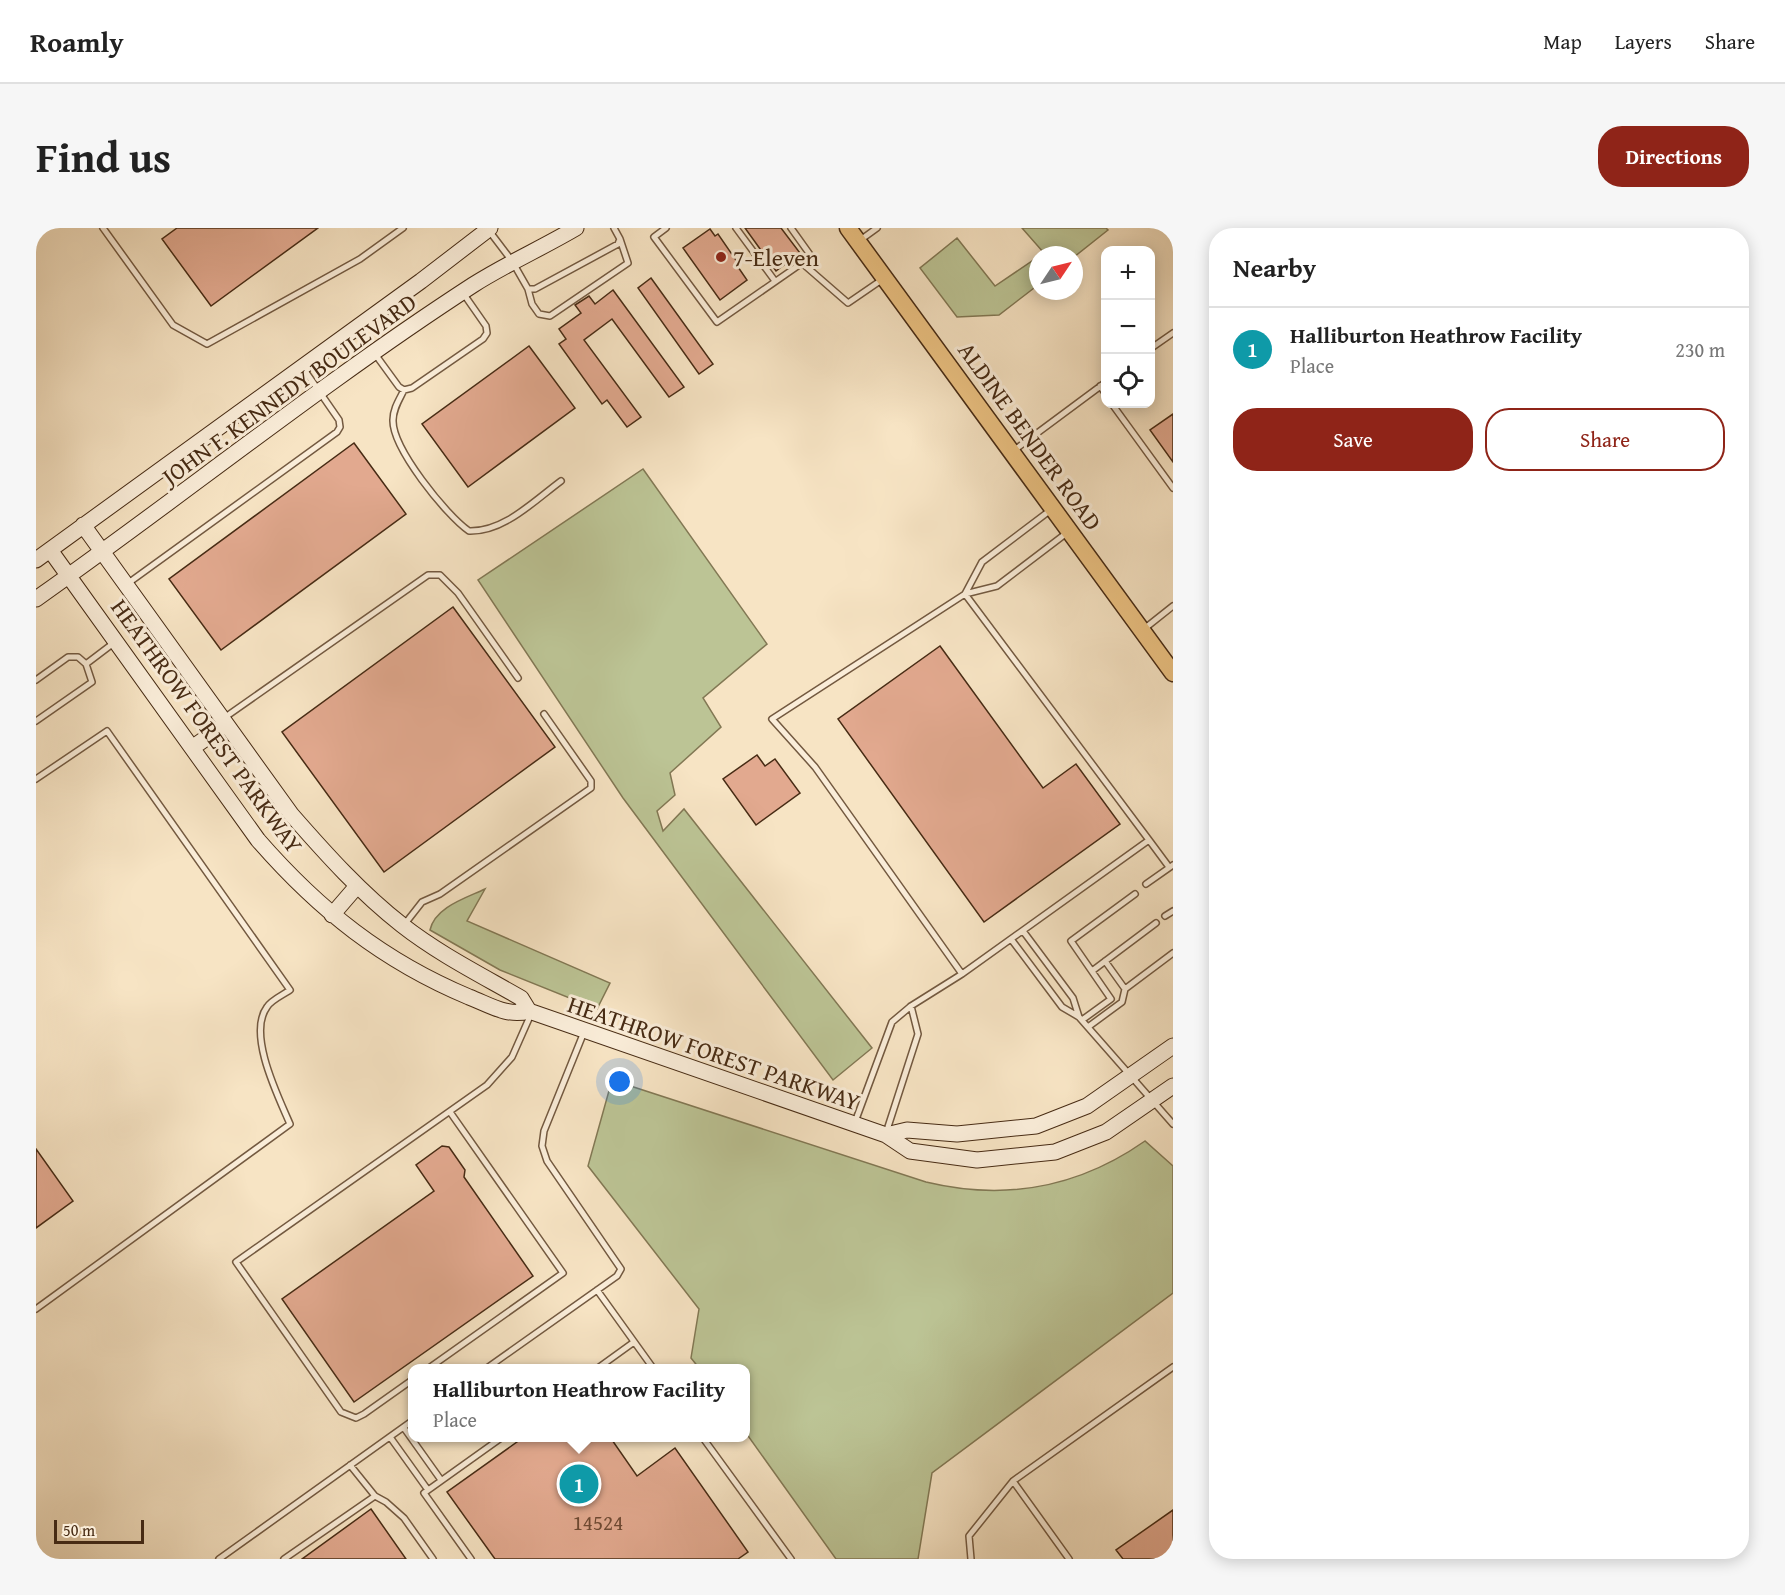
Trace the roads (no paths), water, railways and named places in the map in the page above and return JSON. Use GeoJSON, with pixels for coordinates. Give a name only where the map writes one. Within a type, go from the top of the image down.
{"type":"FeatureCollection","features":[{"type":"Feature","properties":{"kind":"main road","name":"ALDINE BENDER ROAD"},"geometry":{"type":"LineString","coordinates":[[853,235],[1173,673]]}},
{"type":"Feature","properties":{"kind":"street","name":"JOHN F. KENNEDY BOULEVARD"},"geometry":{"type":"LineString","coordinates":[[36,560],[302,367],[488,228]]}},
{"type":"Feature","properties":{"kind":"street","name":"JOHN F. KENNEDY BOULEVARD"},"geometry":{"type":"LineString","coordinates":[[36,599],[374,353],[512,261],[534,252],[576,228]]}},
{"type":"Feature","properties":{"kind":"street","name":"HEATHROW FOREST PARKWAY"},"geometry":{"type":"LineString","coordinates":[[83,525],[291,814],[357,886],[403,926],[521,998],[530,1012]]}},
{"type":"Feature","properties":{"kind":"street","name":"HEATHROW FOREST PARKWAY"},"geometry":{"type":"LineString","coordinates":[[50,550],[258,840],[290,876],[332,915],[383,953],[429,980],[514,1016],[530,1012],[885,1135],[910,1151],[977,1160],[1055,1152],[1106,1132],[1173,1086]]}},
{"type":"Feature","properties":{"kind":"street"},"geometry":{"type":"LineString","coordinates":[[192,748],[224,721]]}},
{"type":"Feature","properties":{"kind":"street"},"geometry":{"type":"LineString","coordinates":[[332,915],[357,886]]}},
{"type":"Feature","properties":{"kind":"street","name":"HEATHROW FOREST PARKWAY"},"geometry":{"type":"LineString","coordinates":[[885,1135],[907,1130],[957,1134],[1036,1126],[1087,1106],[1173,1046]]}},
{"type":"Feature","properties":{"kind":"lane"},"geometry":{"type":"LineString","coordinates":[[103,228],[173,325],[207,344],[360,259],[403,228]]}},
{"type":"Feature","properties":{"kind":"lane"},"geometry":{"type":"LineString","coordinates":[[488,228],[512,261],[539,314],[550,316],[628,263],[614,228]]}},
{"type":"Feature","properties":{"kind":"lane"},"geometry":{"type":"LineString","coordinates":[[666,228],[654,237],[717,322],[811,256],[791,228]]}},
{"type":"Feature","properties":{"kind":"lane"},"geometry":{"type":"LineString","coordinates":[[736,228],[775,281]]}},
{"type":"Feature","properties":{"kind":"lane"},"geometry":{"type":"LineString","coordinates":[[853,235],[878,228]]}},
{"type":"Feature","properties":{"kind":"lane"},"geometry":{"type":"LineString","coordinates":[[528,289],[535,289],[597,256],[618,244],[620,239]]}},
{"type":"Feature","properties":{"kind":"lane"},"geometry":{"type":"LineString","coordinates":[[802,263],[848,303],[884,278]]}},
{"type":"Feature","properties":{"kind":"lane"},"geometry":{"type":"LineString","coordinates":[[374,353],[399,387],[404,390],[412,388],[483,339],[487,333],[486,326],[463,292]]}},
{"type":"Feature","properties":{"kind":"lane"},"geometry":{"type":"LineString","coordinates":[[1155,346],[1173,333]]}},
{"type":"Feature","properties":{"kind":"lane"},"geometry":{"type":"LineString","coordinates":[[127,585],[337,432],[339,420],[302,367]]}},
{"type":"Feature","properties":{"kind":"lane"},"geometry":{"type":"LineString","coordinates":[[1011,452],[1100,386]]}},
{"type":"Feature","properties":{"kind":"lane"},"geometry":{"type":"LineString","coordinates":[[404,390],[394,409],[392,422],[396,438],[431,490],[469,531],[489,530],[514,516],[561,481]]}},
{"type":"Feature","properties":{"kind":"lane"},"geometry":{"type":"LineString","coordinates":[[1115,408],[1173,488]]}},
{"type":"Feature","properties":{"kind":"lane"},"geometry":{"type":"LineString","coordinates":[[965,594],[982,562],[1052,509]]}},
{"type":"Feature","properties":{"kind":"lane"},"geometry":{"type":"LineString","coordinates":[[962,974],[815,767],[772,719],[965,594],[998,586],[1069,531]]}},
{"type":"Feature","properties":{"kind":"lane"},"geometry":{"type":"LineString","coordinates":[[224,721],[428,575],[440,575],[458,593],[518,678]]}},
{"type":"Feature","properties":{"kind":"lane"},"geometry":{"type":"LineString","coordinates":[[965,594],[1149,840],[1171,866],[1146,884]]}},
{"type":"Feature","properties":{"kind":"lane"},"geometry":{"type":"LineString","coordinates":[[1142,631],[1173,606]]}},
{"type":"Feature","properties":{"kind":"lane"},"geometry":{"type":"LineString","coordinates":[[86,664],[116,641]]}},
{"type":"Feature","properties":{"kind":"lane"},"geometry":{"type":"LineString","coordinates":[[36,680],[68,657],[78,657],[86,664],[92,682],[36,721]]}},
{"type":"Feature","properties":{"kind":"lane"},"geometry":{"type":"LineString","coordinates":[[403,926],[422,902],[440,894],[591,788],[591,782],[544,714]]}},
{"type":"Feature","properties":{"kind":"lane"},"geometry":{"type":"LineString","coordinates":[[36,779],[107,731],[290,990],[267,1006],[259,1029],[276,1091],[290,1124],[36,1309]]}},
{"type":"Feature","properties":{"kind":"lane"},"geometry":{"type":"LineString","coordinates":[[854,1126],[892,1022],[911,1006],[962,974],[1149,840]]}},
{"type":"Feature","properties":{"kind":"lane"},"geometry":{"type":"LineString","coordinates":[[1081,1018],[1111,999],[1071,941],[1135,894]]}},
{"type":"Feature","properties":{"kind":"lane"},"geometry":{"type":"LineString","coordinates":[[1165,916],[1173,911]]}},
{"type":"Feature","properties":{"kind":"lane"},"geometry":{"type":"LineString","coordinates":[[1092,971],[1156,923]]}},
{"type":"Feature","properties":{"kind":"lane"},"geometry":{"type":"LineString","coordinates":[[1023,931],[1073,998],[1081,1018],[1173,1124]]}},
{"type":"Feature","properties":{"kind":"lane"},"geometry":{"type":"LineString","coordinates":[[1011,939],[1062,1007],[1081,1018]]}},
{"type":"Feature","properties":{"kind":"lane"},"geometry":{"type":"LineString","coordinates":[[1088,1027],[1122,1002],[1125,989],[1173,953]]}},
{"type":"Feature","properties":{"kind":"lane"},"geometry":{"type":"LineString","coordinates":[[1105,961],[1125,989]]}},
{"type":"Feature","properties":{"kind":"lane"},"geometry":{"type":"LineString","coordinates":[[885,1135],[918,1034],[911,1006]]}},
{"type":"Feature","properties":{"kind":"lane"},"geometry":{"type":"LineString","coordinates":[[408,1383],[356,1418],[341,1412],[236,1262],[450,1112],[501,1072],[517,1049],[530,1012]]}},
{"type":"Feature","properties":{"kind":"lane"},"geometry":{"type":"LineString","coordinates":[[493,1364],[617,1276],[621,1269],[548,1161],[542,1146],[544,1131],[584,1030]]}},
{"type":"Feature","properties":{"kind":"lane"},"geometry":{"type":"LineString","coordinates":[[435,1364],[563,1273],[450,1112]]}},
{"type":"Feature","properties":{"kind":"lane"},"geometry":{"type":"LineString","coordinates":[[597,1290],[650,1364]]}},
{"type":"Feature","properties":{"kind":"lane"},"geometry":{"type":"LineString","coordinates":[[604,1364],[634,1342]]}},
{"type":"Feature","properties":{"kind":"lane"},"geometry":{"type":"LineString","coordinates":[[971,1559],[969,1536],[1012,1481],[1173,1367]]}},
{"type":"Feature","properties":{"kind":"lane"},"geometry":{"type":"LineString","coordinates":[[219,1559],[408,1424]]}},
{"type":"Feature","properties":{"kind":"lane"},"geometry":{"type":"LineString","coordinates":[[404,1428],[408,1434]]}},
{"type":"Feature","properties":{"kind":"lane"},"geometry":{"type":"LineString","coordinates":[[390,1437],[428,1490]]}},
{"type":"Feature","properties":{"kind":"lane"},"geometry":{"type":"LineString","coordinates":[[414,1442],[441,1480]]}},
{"type":"Feature","properties":{"kind":"lane"},"geometry":{"type":"LineString","coordinates":[[471,1559],[424,1493],[494,1442]]}},
{"type":"Feature","properties":{"kind":"lane"},"geometry":{"type":"LineString","coordinates":[[707,1442],[790,1559]]}},
{"type":"Feature","properties":{"kind":"lane"},"geometry":{"type":"LineString","coordinates":[[350,1466],[375,1496],[397,1510],[434,1559]]}},
{"type":"Feature","properties":{"kind":"lane"},"geometry":{"type":"LineString","coordinates":[[1012,1481],[1069,1559]]}},
{"type":"Feature","properties":{"kind":"lane"},"geometry":{"type":"LineString","coordinates":[[285,1559],[375,1496]]}},
{"type":"Feature","properties":{"kind":"place","name":"7-Eleven"},"geometry":{"type":"Point","coordinates":[721,257]}},
{"type":"Feature","properties":{"kind":"place","name":"Halliburton Heathrow Facility"},"geometry":{"type":"Point","coordinates":[579,1484]}}]}
